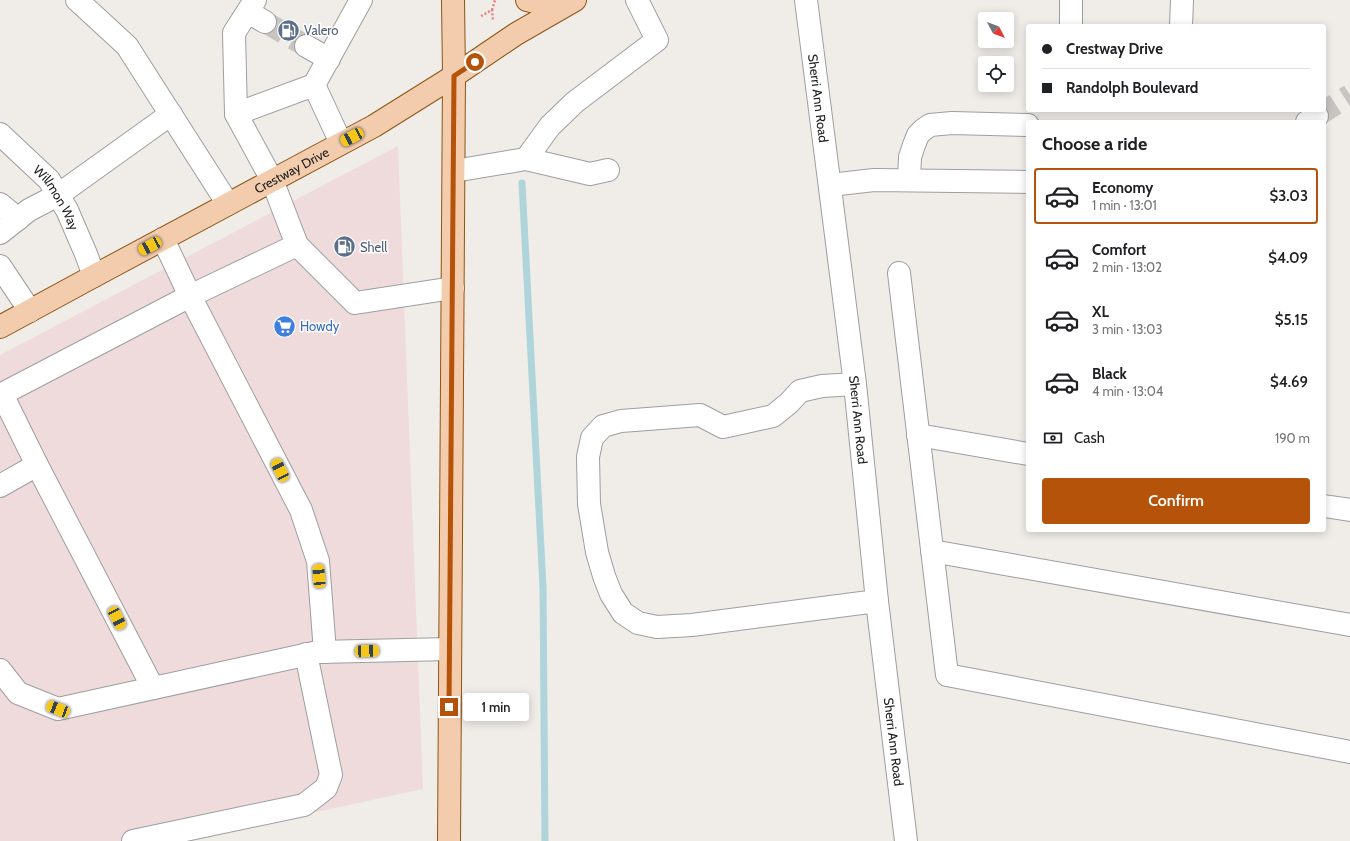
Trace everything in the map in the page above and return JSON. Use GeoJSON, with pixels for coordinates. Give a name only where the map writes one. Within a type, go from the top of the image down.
{"type":"FeatureCollection","features":[{"type":"Feature","properties":{"kind":"main road"},"geometry":{"type":"LineString","coordinates":[[449,841],[454,171],[453,0]]}},
{"type":"Feature","properties":{"kind":"main road"},"geometry":{"type":"LineString","coordinates":[[527,0],[568,4]]}},
{"type":"Feature","properties":{"kind":"main road","name":"Crestway Drive"},"geometry":{"type":"LineString","coordinates":[[0,327],[374,126],[454,76],[516,34],[568,4]]}},
{"type":"Feature","properties":{"kind":"street"},"geometry":{"type":"LineString","coordinates":[[77,0],[127,46],[172,114],[228,204]]}},
{"type":"Feature","properties":{"kind":"street"},"geometry":{"type":"LineString","coordinates":[[236,114],[314,85],[360,0]]}},
{"type":"Feature","properties":{"kind":"street"},"geometry":{"type":"LineString","coordinates":[[526,159],[550,126],[575,102],[657,40],[637,0]]}},
{"type":"Feature","properties":{"kind":"street","name":"Sherri Ann Road"},"geometry":{"type":"LineString","coordinates":[[806,0],[855,384],[877,601],[906,841]]}},
{"type":"Feature","properties":{"kind":"street"},"geometry":{"type":"LineString","coordinates":[[1071,0],[1071,24]]}},
{"type":"Feature","properties":{"kind":"street"},"geometry":{"type":"LineString","coordinates":[[1181,24],[1182,0]]}},
{"type":"Feature","properties":{"kind":"street"},"geometry":{"type":"LineString","coordinates":[[256,11],[234,33],[236,114],[272,180],[297,245],[355,303],[453,288]]}},
{"type":"Feature","properties":{"kind":"street"},"geometry":{"type":"LineString","coordinates":[[306,46],[328,59]]}},
{"type":"Feature","properties":{"kind":"street"},"geometry":{"type":"LineString","coordinates":[[314,85],[341,143]]}},
{"type":"Feature","properties":{"kind":"street"},"geometry":{"type":"LineString","coordinates":[[0,233],[29,210],[58,196],[172,114]]}},
{"type":"Feature","properties":{"kind":"street"},"geometry":{"type":"LineString","coordinates":[[909,180],[910,157],[914,144],[918,135],[930,125],[952,123],[1026,125]]}},
{"type":"Feature","properties":{"kind":"street","name":"Willmon Way"},"geometry":{"type":"LineString","coordinates":[[0,134],[49,180],[67,210],[94,276]]}},
{"type":"Feature","properties":{"kind":"street"},"geometry":{"type":"LineString","coordinates":[[454,171],[526,159],[590,174],[608,170]]}},
{"type":"Feature","properties":{"kind":"street"},"geometry":{"type":"LineString","coordinates":[[830,185],[874,180],[1026,182]]}},
{"type":"Feature","properties":{"kind":"street"},"geometry":{"type":"LineString","coordinates":[[0,204],[18,219]]}},
{"type":"Feature","properties":{"kind":"street"},"geometry":{"type":"LineString","coordinates":[[133,841],[304,805],[326,788],[331,775],[316,653],[318,561],[301,510],[190,296],[163,239]]}},
{"type":"Feature","properties":{"kind":"street"},"geometry":{"type":"LineString","coordinates":[[153,688],[37,465],[2,394],[190,296],[297,245]]}},
{"type":"Feature","properties":{"kind":"street"},"geometry":{"type":"LineString","coordinates":[[0,266],[30,311]]}},
{"type":"Feature","properties":{"kind":"street"},"geometry":{"type":"LineString","coordinates":[[899,274],[947,675],[1350,752]]}},
{"type":"Feature","properties":{"kind":"street"},"geometry":{"type":"LineString","coordinates":[[855,384],[822,386],[800,391],[789,403],[773,416],[723,426],[700,415],[621,421],[603,426],[592,438],[588,457],[589,504],[597,552],[609,588],[623,614],[638,623],[657,627],[692,625],[877,601]]}},
{"type":"Feature","properties":{"kind":"street"},"geometry":{"type":"LineString","coordinates":[[918,435],[1026,454]]}},
{"type":"Feature","properties":{"kind":"street"},"geometry":{"type":"LineString","coordinates":[[0,486],[37,465]]}},
{"type":"Feature","properties":{"kind":"street"},"geometry":{"type":"LineString","coordinates":[[1326,506],[1350,510]]}},
{"type":"Feature","properties":{"kind":"street"},"geometry":{"type":"LineString","coordinates":[[932,551],[1350,625]]}},
{"type":"Feature","properties":{"kind":"street"},"geometry":{"type":"LineString","coordinates":[[0,670],[18,693],[58,709],[316,653],[450,649]]}},
{"type":"Feature","properties":{"kind":"path"},"geometry":{"type":"LineString","coordinates":[[493,21],[492,10],[495,0]]}},
{"type":"Feature","properties":{"kind":"path"},"geometry":{"type":"LineString","coordinates":[[481,16],[492,10]]}},
{"type":"Feature","properties":{"kind":"shaded area"},"geometry":{"type":"Polygon","coordinates":[[[398,146],[423,789],[182,841],[0,841],[0,355],[398,146]]]}},
{"type":"Feature","properties":{"kind":"waterway"},"geometry":{"type":"LineString","coordinates":[[522,183],[543,587],[545,841]]}},
{"type":"Feature","properties":{"kind":"tunnel"},"geometry":{"type":"LineString","coordinates":[[265,22],[306,46]]}},
{"type":"Feature","properties":{"kind":"tunnel"},"geometry":{"type":"LineString","coordinates":[[1326,110],[1350,95]]}},
{"type":"Feature","properties":{"kind":"tunnel"},"geometry":{"type":"LineString","coordinates":[[1317,116],[1323,112]]}},
{"type":"Feature","properties":{"kind":"place","name":"Valero"},"geometry":{"type":"Point","coordinates":[288,30]}},
{"type":"Feature","properties":{"kind":"place","name":"Shell"},"geometry":{"type":"Point","coordinates":[345,247]}},
{"type":"Feature","properties":{"kind":"place","name":"Howdy"},"geometry":{"type":"Point","coordinates":[285,326]}},
{"type":"Feature","properties":{"kind":"route"},"geometry":{"type":"LineString","coordinates":[[449,707],[454,76],[475,62]]}}]}
